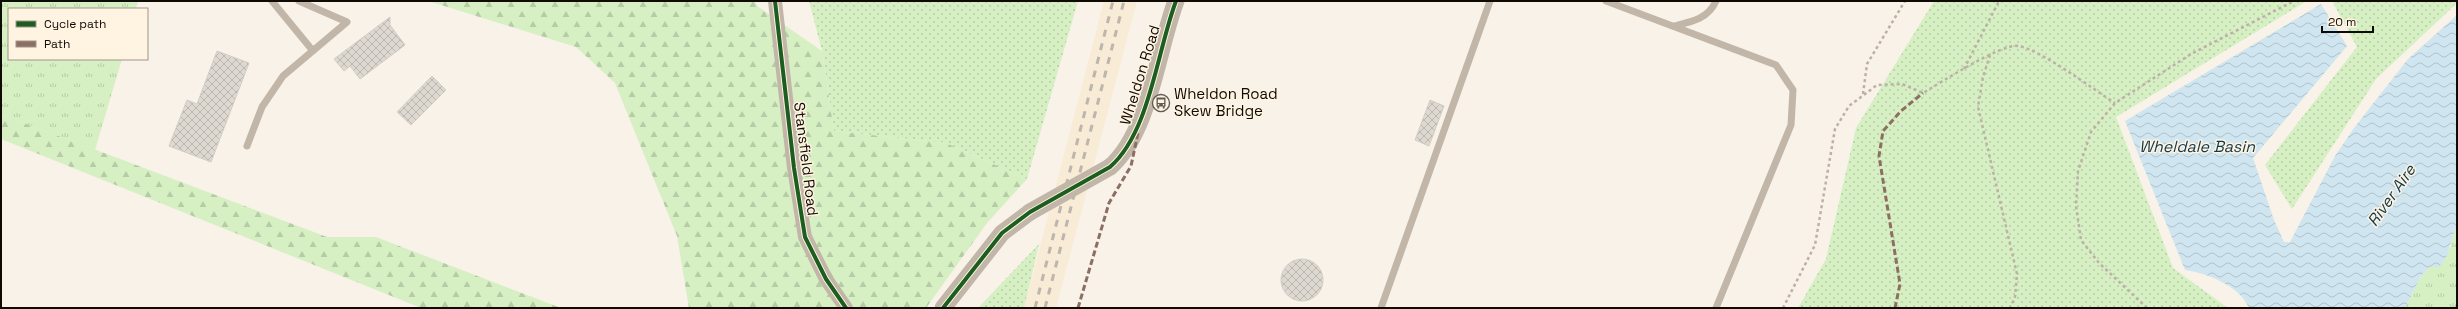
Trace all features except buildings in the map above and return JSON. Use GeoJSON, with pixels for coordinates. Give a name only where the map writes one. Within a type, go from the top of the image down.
{"type":"FeatureCollection","features":[{"type":"Feature","properties":{"kind":"street","name":"Stansfield Road"},"geometry":{"type":"LineString","coordinates":[[775,1],[794,168],[805,237],[826,279],[846,308]]}},
{"type":"Feature","properties":{"kind":"street","name":"Wheldon Road"},"geometry":{"type":"LineString","coordinates":[[943,308],[1002,233],[1030,212],[1110,167],[1121,157],[1139,125],[1176,1]]}},
{"type":"Feature","properties":{"kind":"lane"},"geometry":{"type":"LineString","coordinates":[[272,1],[313,51]]}},
{"type":"Feature","properties":{"kind":"lane"},"geometry":{"type":"LineString","coordinates":[[247,146],[262,107],[282,76],[347,22],[299,1]]}},
{"type":"Feature","properties":{"kind":"lane"},"geometry":{"type":"LineString","coordinates":[[1381,308],[1490,1]]}},
{"type":"Feature","properties":{"kind":"lane"},"geometry":{"type":"LineString","coordinates":[[1606,1],[1776,65],[1793,90],[1791,125],[1716,308]]}},
{"type":"Feature","properties":{"kind":"lane"},"geometry":{"type":"LineString","coordinates":[[1674,26],[1698,20],[1710,12],[1716,1]]}},
{"type":"Feature","properties":{"kind":"path"},"geometry":{"type":"LineString","coordinates":[[1863,94],[1867,64],[1905,1]]}},
{"type":"Feature","properties":{"kind":"path"},"geometry":{"type":"LineString","coordinates":[[1964,70],[1999,1]]}},
{"type":"Feature","properties":{"kind":"path"},"geometry":{"type":"LineString","coordinates":[[2146,308],[2099,263],[2081,240],[2076,206],[2078,171],[2091,132],[2115,103],[2191,54],[2294,1]]}},
{"type":"Feature","properties":{"kind":"path"},"geometry":{"type":"LineString","coordinates":[[1783,308],[1815,245],[1835,129],[1849,106],[1877,85],[1902,84],[1923,93],[1990,54],[2017,45],[2037,53],[2115,103]]}},
{"type":"Feature","properties":{"kind":"path"},"geometry":{"type":"LineString","coordinates":[[1990,54],[1983,77],[1978,108],[2017,274],[2015,297],[2010,308]]}},
{"type":"Feature","properties":{"kind":"shaded area"},"geometry":{"type":"Polygon","coordinates":[[[1104,1],[1137,1],[1056,308],[1024,308],[1104,1]]]}},
{"type":"Feature","properties":{"kind":"green space"},"geometry":{"type":"Polygon","coordinates":[[[1,1],[138,1],[136,8],[8,8],[8,60],[122,60],[95,150],[1,114],[1,1]]]}},
{"type":"Feature","properties":{"kind":"green space"},"geometry":{"type":"Polygon","coordinates":[[[428,1],[755,1],[757,6],[822,51],[834,131],[946,143],[1027,179],[987,223],[926,308],[689,308],[677,236],[615,83],[576,47],[428,1]]]}},
{"type":"Feature","properties":{"kind":"green space"},"geometry":{"type":"Polygon","coordinates":[[[809,1],[1078,1],[1027,179],[946,143],[834,131],[822,51],[809,1]]]}},
{"type":"Feature","properties":{"kind":"green space"},"geometry":{"type":"Polygon","coordinates":[[[1934,1],[2307,1],[2116,117],[2173,268],[2228,308],[1798,308],[1826,259],[1856,128],[1934,1]]]}},
{"type":"Feature","properties":{"kind":"green space"},"geometry":{"type":"Polygon","coordinates":[[[2332,1],[2457,1],[2457,3],[2376,79],[2292,209],[2265,165],[2357,47],[2332,1]]]}},
{"type":"Feature","properties":{"kind":"green space"},"geometry":{"type":"Polygon","coordinates":[[[1,114],[327,237],[376,237],[561,308],[421,308],[1,139],[1,114]]]}},
{"type":"Feature","properties":{"kind":"green space"},"geometry":{"type":"Polygon","coordinates":[[[2457,226],[2457,308],[2405,308],[2421,276],[2451,247],[2451,237],[2457,226]]]}},
{"type":"Feature","properties":{"kind":"green space"},"geometry":{"type":"Polygon","coordinates":[[[1039,244],[1024,308],[978,308],[1039,244]]]}},
{"type":"Feature","properties":{"kind":"water"},"geometry":{"type":"Polygon","coordinates":[[[2321,4],[2347,46],[2253,158],[2274,220],[2284,242],[2290,242],[2335,156],[2354,128],[2408,59],[2457,15],[2457,226],[2443,261],[2439,267],[2430,267],[2421,276],[2405,308],[2249,308],[2245,300],[2231,287],[2203,274],[2185,270],[2125,121],[2321,4]]]}},
{"type":"Feature","properties":{"kind":"railway"},"geometry":{"type":"LineString","coordinates":[[1035,308],[1113,1]]}},
{"type":"Feature","properties":{"kind":"railway"},"geometry":{"type":"LineString","coordinates":[[1045,308],[1124,1]]}},
{"type":"Feature","properties":{"kind":"marked path"},"geometry":{"type":"LineString","coordinates":[[1895,308],[1900,284],[1879,156],[1883,131],[1901,111],[1923,93]]}},
{"type":"Feature","properties":{"kind":"marked path"},"geometry":{"type":"LineString","coordinates":[[1078,308],[1109,203],[1131,166],[1138,133]]}},
{"type":"Feature","properties":{"kind":"cycle path"},"geometry":{"type":"LineString","coordinates":[[775,1],[794,168],[805,237],[826,279],[846,308]]}},
{"type":"Feature","properties":{"kind":"cycle path"},"geometry":{"type":"LineString","coordinates":[[943,308],[1002,233],[1030,212],[1110,167],[1124,152],[1135,133],[1151,90],[1169,21],[1176,1]]}},
{"type":"Feature","properties":{"kind":"place","name":"Wheldon Road Skew Bridge"},"geometry":{"type":"Point","coordinates":[1161,103]}},
{"type":"Feature","properties":{"kind":"water label","name":"Wheldale Basin"},"geometry":{"type":"Point","coordinates":[2197,146]}},
{"type":"Feature","properties":{"kind":"water label","name":"River Aire"},"geometry":{"type":"Point","coordinates":[2391,195]}}]}
